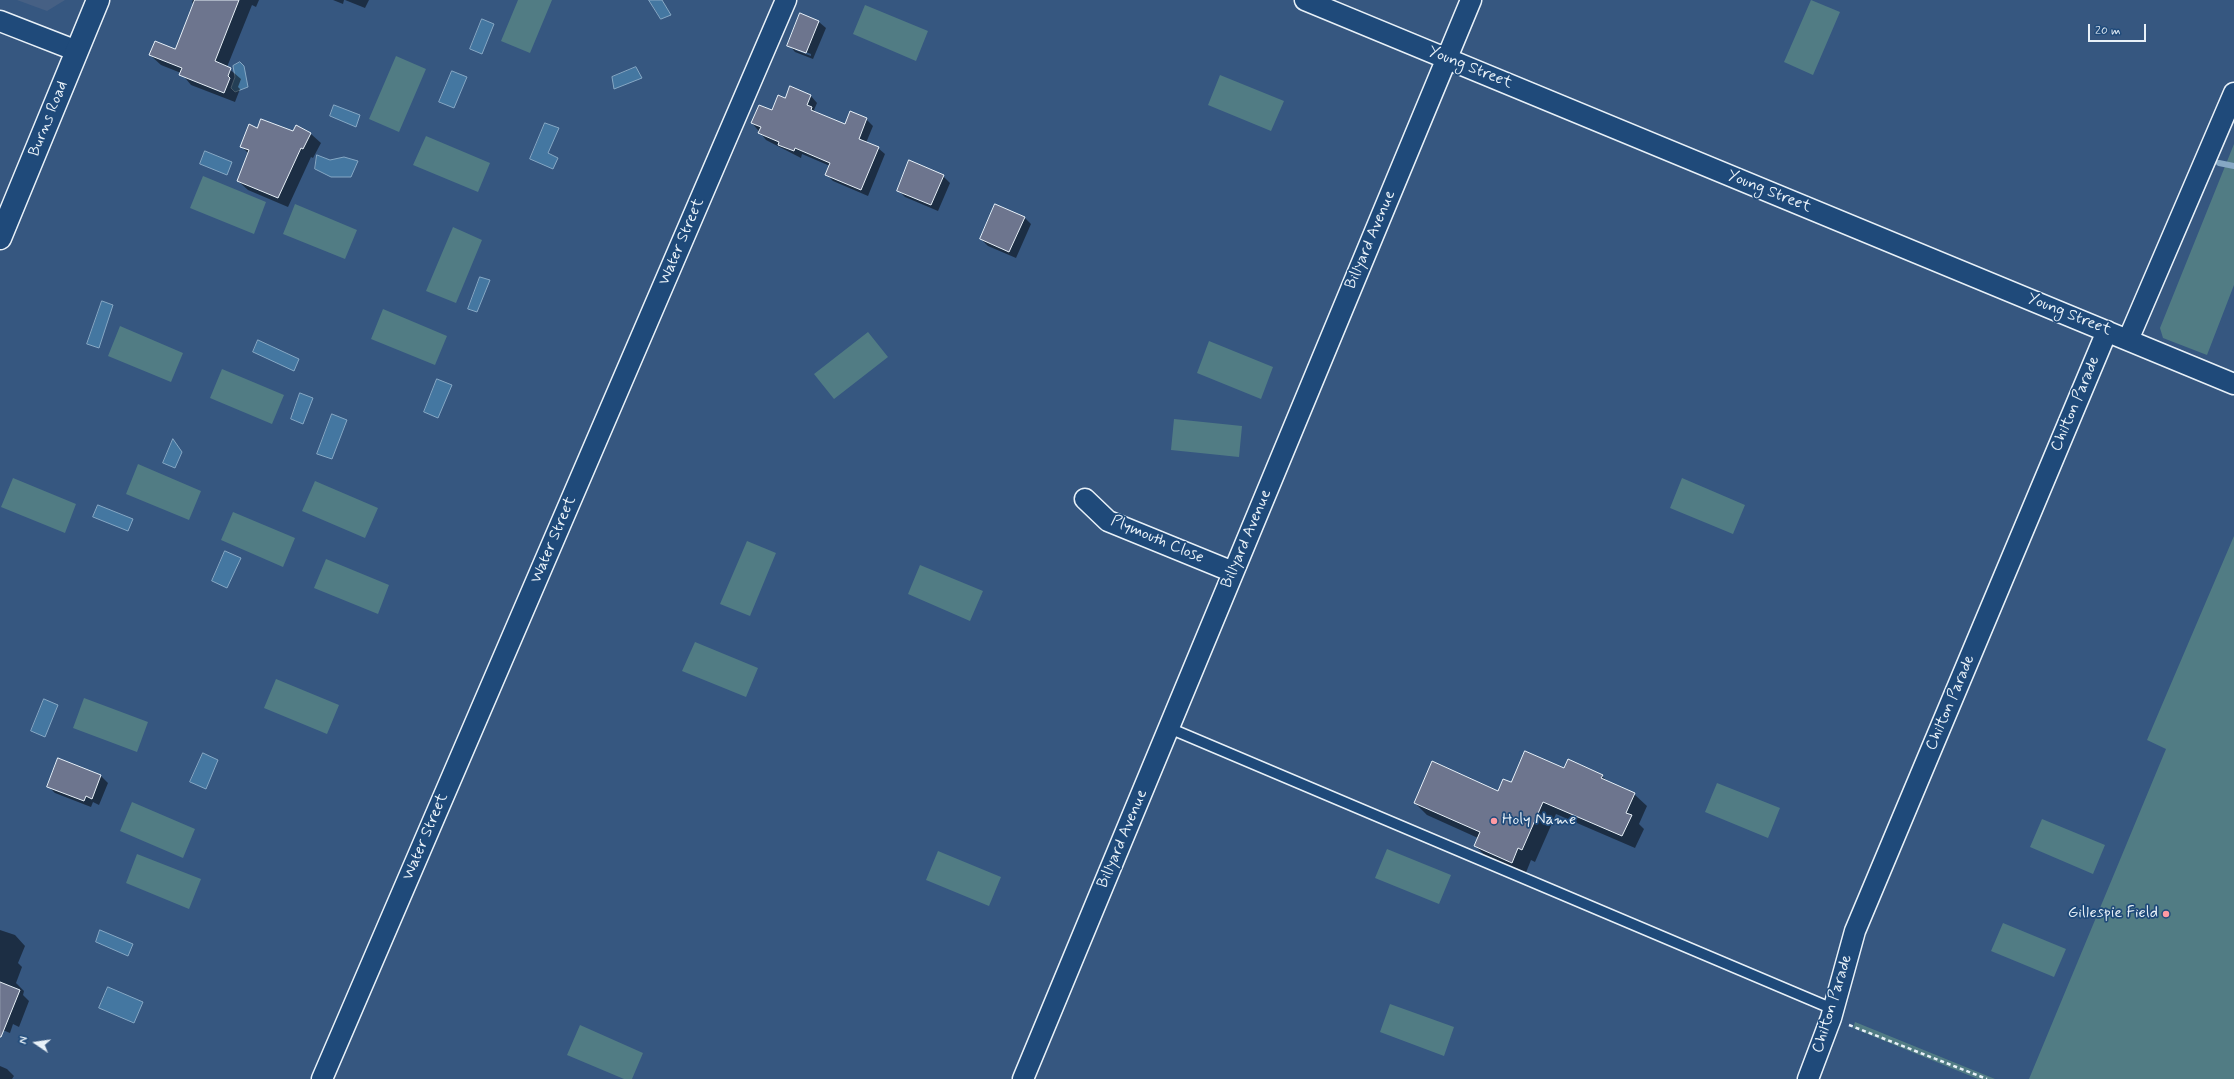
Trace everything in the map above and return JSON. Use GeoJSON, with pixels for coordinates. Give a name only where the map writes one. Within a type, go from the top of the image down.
{"type":"FeatureCollection","features":[{"type":"Feature","properties":{"kind":"street","name":"Burns Road"},"geometry":{"type":"LineString","coordinates":[[0,238],[98,0]]}},
{"type":"Feature","properties":{"kind":"street","name":"Water Street"},"geometry":{"type":"LineString","coordinates":[[322,1079],[786,0]]}},
{"type":"Feature","properties":{"kind":"street","name":"Young Street"},"geometry":{"type":"LineString","coordinates":[[1305,0],[2234,384]]}},
{"type":"Feature","properties":{"kind":"street","name":"Billyard Avenue"},"geometry":{"type":"LineString","coordinates":[[1023,1079],[1471,0]]}},
{"type":"Feature","properties":{"kind":"street"},"geometry":{"type":"LineString","coordinates":[[0,21],[77,51]]}},
{"type":"Feature","properties":{"kind":"street"},"geometry":{"type":"LineString","coordinates":[[2128,340],[2234,93]]}},
{"type":"Feature","properties":{"kind":"street","name":"Chilton Parade"},"geometry":{"type":"LineString","coordinates":[[1808,1079],[1832,1014],[1855,931],[2107,331]]}},
{"type":"Feature","properties":{"kind":"street","name":"Plymouth Close"},"geometry":{"type":"LineString","coordinates":[[1085,499],[1108,521],[1233,572]]}},
{"type":"Feature","properties":{"kind":"lane"},"geometry":{"type":"LineString","coordinates":[[1169,728],[1832,1014]]}},
{"type":"Feature","properties":{"kind":"path"},"geometry":{"type":"LineString","coordinates":[[1832,1014],[1987,1079]]}},
{"type":"Feature","properties":{"kind":"shaded area"},"geometry":{"type":"Polygon","coordinates":[[[17,0],[65,0],[47,11],[17,0]]]}},
{"type":"Feature","properties":{"kind":"shaded area"},"geometry":{"type":"Polygon","coordinates":[[[649,0],[662,0],[671,15],[661,19],[649,0]]]}},
{"type":"Feature","properties":{"kind":"shaded area"},"geometry":{"type":"Polygon","coordinates":[[[482,19],[494,24],[482,54],[470,49],[482,19]]]}},
{"type":"Feature","properties":{"kind":"shaded area"},"geometry":{"type":"Polygon","coordinates":[[[240,62],[244,66],[248,87],[235,92],[231,88],[235,77],[233,66],[240,62]]]}},
{"type":"Feature","properties":{"kind":"shaded area"},"geometry":{"type":"Polygon","coordinates":[[[636,67],[642,78],[614,89],[612,77],[636,67]]]}},
{"type":"Feature","properties":{"kind":"shaded area"},"geometry":{"type":"Polygon","coordinates":[[[452,71],[467,77],[454,108],[439,102],[452,71]]]}},
{"type":"Feature","properties":{"kind":"shaded area"},"geometry":{"type":"Polygon","coordinates":[[[334,105],[360,115],[356,127],[330,116],[334,105]]]}},
{"type":"Feature","properties":{"kind":"shaded area"},"geometry":{"type":"Polygon","coordinates":[[[545,123],[559,128],[548,153],[558,158],[553,169],[530,159],[545,123]]]}},
{"type":"Feature","properties":{"kind":"shaded area"},"geometry":{"type":"Polygon","coordinates":[[[205,151],[232,162],[227,175],[200,164],[205,151]]]}},
{"type":"Feature","properties":{"kind":"shaded area"},"geometry":{"type":"Polygon","coordinates":[[[317,155],[330,160],[344,157],[358,161],[351,177],[331,177],[315,169],[317,155]]]}},
{"type":"Feature","properties":{"kind":"shaded area"},"geometry":{"type":"Polygon","coordinates":[[[480,277],[490,280],[477,312],[468,309],[480,277]]]}},
{"type":"Feature","properties":{"kind":"shaded area"},"geometry":{"type":"Polygon","coordinates":[[[102,301],[113,305],[99,348],[87,344],[102,301]]]}},
{"type":"Feature","properties":{"kind":"shaded area"},"geometry":{"type":"Polygon","coordinates":[[[258,340],[299,359],[294,371],[253,352],[258,340]]]}},
{"type":"Feature","properties":{"kind":"shaded area"},"geometry":{"type":"Polygon","coordinates":[[[437,379],[452,385],[438,418],[424,412],[437,379]]]}},
{"type":"Feature","properties":{"kind":"shaded area"},"geometry":{"type":"Polygon","coordinates":[[[300,393],[313,398],[303,424],[291,419],[300,393]]]}},
{"type":"Feature","properties":{"kind":"shaded area"},"geometry":{"type":"Polygon","coordinates":[[[332,414],[347,420],[332,459],[317,454],[332,414]]]}},
{"type":"Feature","properties":{"kind":"shaded area"},"geometry":{"type":"Polygon","coordinates":[[[173,439],[182,452],[175,468],[163,463],[173,439]]]}},
{"type":"Feature","properties":{"kind":"shaded area"},"geometry":{"type":"Polygon","coordinates":[[[98,505],[133,519],[128,531],[93,517],[98,505]]]}},
{"type":"Feature","properties":{"kind":"shaded area"},"geometry":{"type":"Polygon","coordinates":[[[225,551],[241,558],[227,588],[212,581],[225,551]]]}},
{"type":"Feature","properties":{"kind":"shaded area"},"geometry":{"type":"Polygon","coordinates":[[[44,699],[58,705],[45,737],[31,731],[44,699]]]}},
{"type":"Feature","properties":{"kind":"shaded area"},"geometry":{"type":"Polygon","coordinates":[[[203,753],[218,760],[206,789],[190,782],[203,753]]]}},
{"type":"Feature","properties":{"kind":"shaded area"},"geometry":{"type":"Polygon","coordinates":[[[100,930],[133,944],[128,956],[96,942],[100,930]]]}},
{"type":"Feature","properties":{"kind":"shaded area"},"geometry":{"type":"Polygon","coordinates":[[[108,987],[143,1002],[134,1023],[99,1008],[108,987]]]}},
{"type":"Feature","properties":{"kind":"green space"},"geometry":{"type":"Polygon","coordinates":[[[518,0],[552,0],[530,53],[501,41],[518,0]]]}},
{"type":"Feature","properties":{"kind":"green space"},"geometry":{"type":"Polygon","coordinates":[[[1811,0],[1840,12],[1813,75],[1784,62],[1811,0]]]}},
{"type":"Feature","properties":{"kind":"green space"},"geometry":{"type":"Polygon","coordinates":[[[865,5],[928,31],[916,61],[853,34],[865,5]]]}},
{"type":"Feature","properties":{"kind":"green space"},"geometry":{"type":"Polygon","coordinates":[[[396,56],[426,69],[399,132],[369,119],[396,56]]]}},
{"type":"Feature","properties":{"kind":"green space"},"geometry":{"type":"Polygon","coordinates":[[[1220,75],[1284,101],[1271,131],[1208,105],[1220,75]]]}},
{"type":"Feature","properties":{"kind":"green space"},"geometry":{"type":"Polygon","coordinates":[[[426,136],[490,163],[478,192],[413,165],[426,136]]]}},
{"type":"Feature","properties":{"kind":"green space"},"geometry":{"type":"Polygon","coordinates":[[[2234,144],[2234,285],[2207,355],[2163,338],[2160,328],[2234,144]]]}},
{"type":"Feature","properties":{"kind":"green space"},"geometry":{"type":"Polygon","coordinates":[[[203,176],[266,202],[254,234],[190,208],[203,176]]]}},
{"type":"Feature","properties":{"kind":"green space"},"geometry":{"type":"Polygon","coordinates":[[[295,204],[357,230],[345,259],[283,234],[295,204]]]}},
{"type":"Feature","properties":{"kind":"green space"},"geometry":{"type":"Polygon","coordinates":[[[453,227],[482,240],[456,303],[426,291],[453,227]]]}},
{"type":"Feature","properties":{"kind":"green space"},"geometry":{"type":"Polygon","coordinates":[[[383,309],[447,336],[435,365],[371,339],[383,309]]]}},
{"type":"Feature","properties":{"kind":"green space"},"geometry":{"type":"Polygon","coordinates":[[[120,326],[183,353],[171,382],[108,356],[120,326]]]}},
{"type":"Feature","properties":{"kind":"green space"},"geometry":{"type":"Polygon","coordinates":[[[868,332],[888,357],[834,399],[814,374],[868,332]]]}},
{"type":"Feature","properties":{"kind":"green space"},"geometry":{"type":"Polygon","coordinates":[[[1209,341],[1273,367],[1261,399],[1197,373],[1209,341]]]}},
{"type":"Feature","properties":{"kind":"green space"},"geometry":{"type":"Polygon","coordinates":[[[222,369],[284,395],[272,424],[210,398],[222,369]]]}},
{"type":"Feature","properties":{"kind":"green space"},"geometry":{"type":"Polygon","coordinates":[[[1174,419],[1242,426],[1239,457],[1171,450],[1174,419]]]}},
{"type":"Feature","properties":{"kind":"green space"},"geometry":{"type":"Polygon","coordinates":[[[138,464],[201,491],[189,520],[126,494],[138,464]]]}},
{"type":"Feature","properties":{"kind":"green space"},"geometry":{"type":"Polygon","coordinates":[[[13,478],[76,504],[65,533],[1,507],[13,478]]]}},
{"type":"Feature","properties":{"kind":"green space"},"geometry":{"type":"Polygon","coordinates":[[[1682,478],[1745,505],[1733,534],[1670,508],[1682,478]]]}},
{"type":"Feature","properties":{"kind":"green space"},"geometry":{"type":"Polygon","coordinates":[[[315,481],[378,508],[365,538],[302,511],[315,481]]]}},
{"type":"Feature","properties":{"kind":"green space"},"geometry":{"type":"Polygon","coordinates":[[[233,512],[295,538],[283,567],[221,540],[233,512]]]}},
{"type":"Feature","properties":{"kind":"green space","name":"Gillespie Field"},"geometry":{"type":"Polygon","coordinates":[[[2234,536],[2234,1079],[2029,1079],[2166,749],[2147,740],[2234,536]]]}},
{"type":"Feature","properties":{"kind":"green space"},"geometry":{"type":"Polygon","coordinates":[[[747,541],[776,553],[750,616],[720,604],[747,541]]]}},
{"type":"Feature","properties":{"kind":"green space"},"geometry":{"type":"Polygon","coordinates":[[[326,559],[389,585],[378,614],[314,588],[326,559]]]}},
{"type":"Feature","properties":{"kind":"green space"},"geometry":{"type":"Polygon","coordinates":[[[920,565],[983,591],[970,621],[908,594],[920,565]]]}},
{"type":"Feature","properties":{"kind":"green space"},"geometry":{"type":"Polygon","coordinates":[[[695,642],[758,668],[746,697],[682,671],[695,642]]]}},
{"type":"Feature","properties":{"kind":"green space"},"geometry":{"type":"Polygon","coordinates":[[[276,679],[339,705],[327,734],[264,708],[276,679]]]}},
{"type":"Feature","properties":{"kind":"green space"},"geometry":{"type":"Polygon","coordinates":[[[84,698],[148,722],[137,752],[73,728],[84,698]]]}},
{"type":"Feature","properties":{"kind":"green space"},"geometry":{"type":"Polygon","coordinates":[[[1717,783],[1780,808],[1768,838],[1705,812],[1717,783]]]}},
{"type":"Feature","properties":{"kind":"green space"},"geometry":{"type":"Polygon","coordinates":[[[132,802],[195,829],[183,858],[120,831],[132,802]]]}},
{"type":"Feature","properties":{"kind":"green space"},"geometry":{"type":"Polygon","coordinates":[[[2042,819],[2105,845],[2093,874],[2030,847],[2042,819]]]}},
{"type":"Feature","properties":{"kind":"green space"},"geometry":{"type":"Polygon","coordinates":[[[1387,849],[1451,875],[1439,904],[1375,878],[1387,849]]]}},
{"type":"Feature","properties":{"kind":"green space"},"geometry":{"type":"Polygon","coordinates":[[[938,851],[1001,877],[989,906],[926,880],[938,851]]]}},
{"type":"Feature","properties":{"kind":"green space"},"geometry":{"type":"Polygon","coordinates":[[[137,854],[201,879],[189,909],[126,883],[137,854]]]}},
{"type":"Feature","properties":{"kind":"green space"},"geometry":{"type":"Polygon","coordinates":[[[2003,923],[2066,949],[2054,977],[1991,951],[2003,923]]]}},
{"type":"Feature","properties":{"kind":"green space"},"geometry":{"type":"Polygon","coordinates":[[[1390,1004],[1454,1027],[1444,1056],[1380,1032],[1390,1004]]]}},
{"type":"Feature","properties":{"kind":"green space"},"geometry":{"type":"Polygon","coordinates":[[[1855,1022],[1995,1079],[1978,1079],[1853,1028],[1855,1022]]]}},
{"type":"Feature","properties":{"kind":"green space"},"geometry":{"type":"Polygon","coordinates":[[[580,1025],[643,1053],[632,1079],[624,1079],[567,1055],[580,1025]]]}},
{"type":"Feature","properties":{"kind":"building"},"geometry":{"type":"Polygon","coordinates":[[[195,0],[239,0],[215,61],[231,68],[228,76],[230,78],[224,93],[179,75],[182,68],[149,55],[155,41],[175,49],[195,0]]]}},
{"type":"Feature","properties":{"kind":"building"},"geometry":{"type":"Polygon","coordinates":[[[800,13],[819,21],[806,53],[787,46],[800,13]]]}},
{"type":"Feature","properties":{"kind":"building"},"geometry":{"type":"Polygon","coordinates":[[[790,86],[811,95],[807,105],[812,107],[811,110],[845,124],[850,111],[867,118],[859,139],[879,147],[861,190],[825,175],[830,163],[795,148],[794,151],[778,145],[779,142],[758,133],[761,127],[751,123],[759,105],[772,110],[778,95],[785,98],[790,86]]]}},
{"type":"Feature","properties":{"kind":"building"},"geometry":{"type":"Polygon","coordinates":[[[261,119],[293,131],[296,125],[311,133],[303,149],[301,148],[278,198],[237,181],[249,150],[240,147],[249,124],[257,128],[261,119]]]}},
{"type":"Feature","properties":{"kind":"building"},"geometry":{"type":"Polygon","coordinates":[[[909,160],[944,175],[931,205],[897,191],[909,160]]]}},
{"type":"Feature","properties":{"kind":"building"},"geometry":{"type":"Polygon","coordinates":[[[995,204],[1025,217],[1009,252],[980,239],[995,204]]]}},
{"type":"Feature","properties":{"kind":"building"},"geometry":{"type":"Polygon","coordinates":[[[1525,751],[1564,768],[1568,759],[1603,775],[1601,778],[1635,793],[1626,813],[1632,815],[1622,836],[1543,802],[1522,850],[1518,848],[1512,863],[1474,846],[1480,832],[1414,803],[1432,761],[1498,791],[1503,779],[1511,782],[1525,751]]]}},
{"type":"Feature","properties":{"kind":"building"},"geometry":{"type":"Polygon","coordinates":[[[58,758],[101,775],[92,799],[86,796],[84,801],[47,787],[58,758]]]}},
{"type":"Feature","properties":{"kind":"building"},"geometry":{"type":"Polygon","coordinates":[[[0,982],[20,990],[1,1037],[0,1037],[0,982]]]}},
{"type":"Feature","properties":{"kind":"waterway"},"geometry":{"type":"LineString","coordinates":[[2219,163],[2234,166]]}},
{"type":"Feature","properties":{"kind":"place","name":"Holy Name"},"geometry":{"type":"Point","coordinates":[1494,821]}},
{"type":"Feature","properties":{"kind":"place","name":"Gillespie Field"},"geometry":{"type":"Point","coordinates":[2166,914]}}]}
